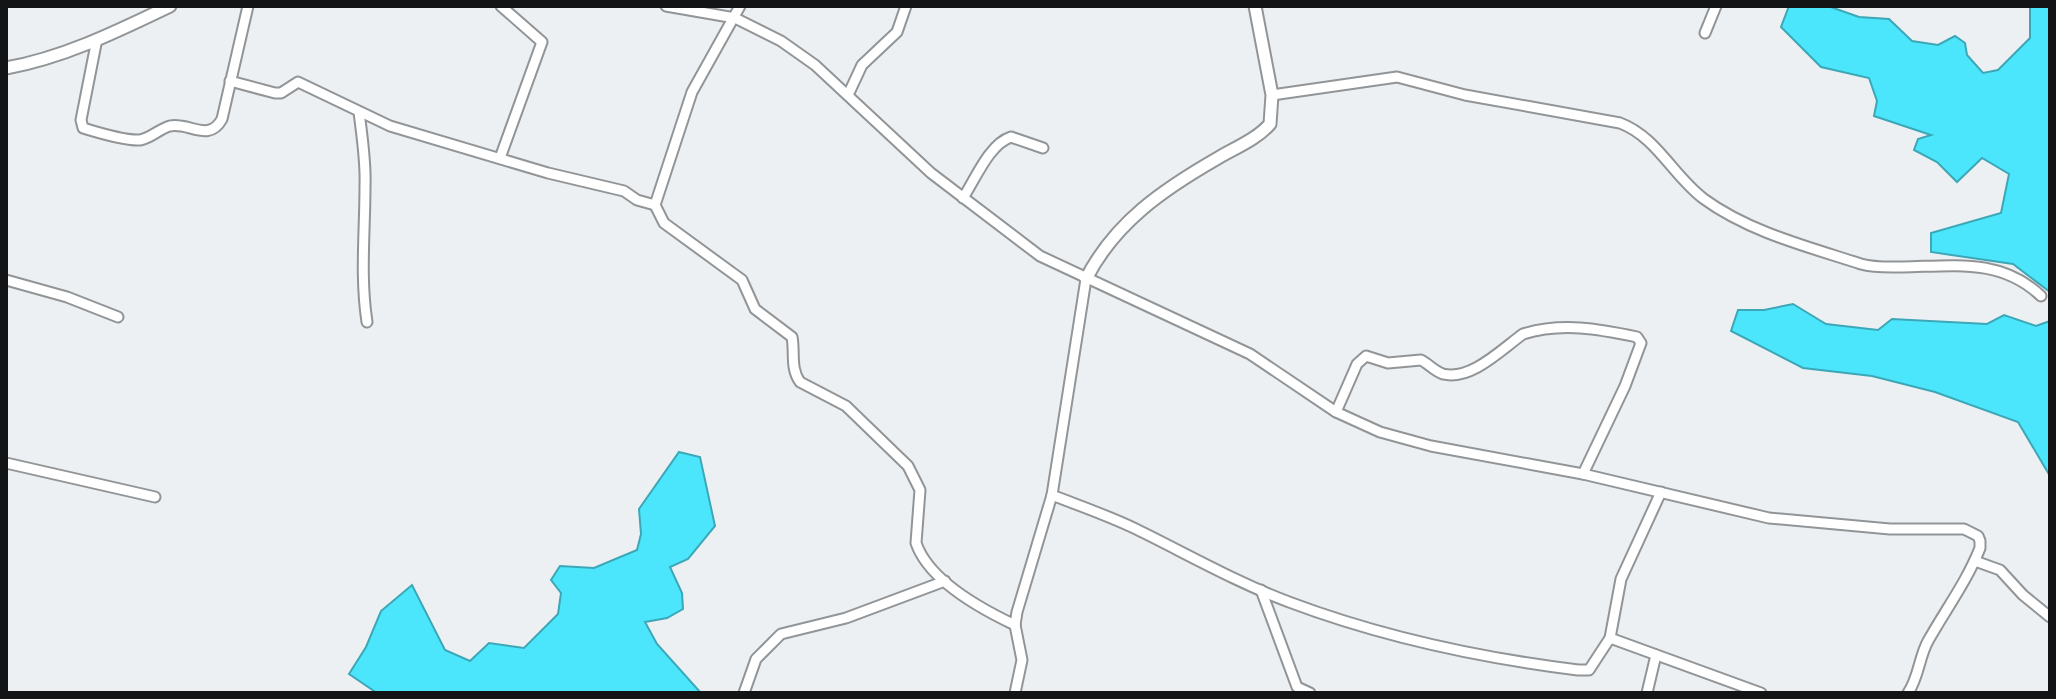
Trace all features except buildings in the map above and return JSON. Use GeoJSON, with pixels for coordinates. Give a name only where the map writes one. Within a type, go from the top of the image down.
{"type":"FeatureCollection","features":[{"type":"Feature","properties":{"kind":"street"},"geometry":{"type":"LineString","coordinates":[[6,68],[28,64],[97,39],[170,6]]}},
{"type":"Feature","properties":{"kind":"street"},"geometry":{"type":"LineString","coordinates":[[97,39],[81,120],[83,128],[141,140],[171,126],[207,131],[216,127],[222,119],[248,6]]}},
{"type":"Feature","properties":{"kind":"street"},"geometry":{"type":"LineString","coordinates":[[500,158],[542,42],[501,6]]}},
{"type":"Feature","properties":{"kind":"street"},"geometry":{"type":"LineString","coordinates":[[666,6],[735,18],[802,55],[931,173],[1040,256],[1250,354],[1336,412],[1404,440],[1583,474],[1784,520],[1890,529],[1964,529],[1978,536],[1980,541],[1975,561],[1929,640],[1910,693]]}},
{"type":"Feature","properties":{"kind":"street"},"geometry":{"type":"LineString","coordinates":[[740,6],[692,92],[655,205],[664,223],[742,280],[755,309],[792,337],[793,363],[800,382],[846,406],[908,466],[920,490],[916,543],[945,581],[982,609],[1015,625]]}},
{"type":"Feature","properties":{"kind":"street"},"geometry":{"type":"LineString","coordinates":[[848,95],[862,65],[897,32],[906,6]]}},
{"type":"Feature","properties":{"kind":"street"},"geometry":{"type":"LineString","coordinates":[[1015,693],[1022,660],[1015,625],[1052,495],[1086,279],[1099,256],[1136,212],[1161,192],[1265,130],[1270,124],[1272,95],[1255,6]]}},
{"type":"Feature","properties":{"kind":"street"},"geometry":{"type":"LineString","coordinates":[[1705,33],[1716,6]]}},
{"type":"Feature","properties":{"kind":"street"},"geometry":{"type":"LineString","coordinates":[[1272,95],[1397,77],[1465,95],[1620,123],[1641,133],[1685,183],[1703,198],[1745,223],[1873,267],[1977,267],[1997,270],[2025,282],[2041,296]]}},
{"type":"Feature","properties":{"kind":"street"},"geometry":{"type":"LineString","coordinates":[[230,81],[275,93],[281,93],[298,82],[359,112],[415,134],[624,191],[637,200],[655,205]]}},
{"type":"Feature","properties":{"kind":"street"},"geometry":{"type":"LineString","coordinates":[[359,112],[365,163],[362,293],[367,322]]}},
{"type":"Feature","properties":{"kind":"street"},"geometry":{"type":"LineString","coordinates":[[963,198],[992,153],[1006,138],[1043,148]]}},
{"type":"Feature","properties":{"kind":"street"},"geometry":{"type":"LineString","coordinates":[[6,280],[67,297],[118,317]]}},
{"type":"Feature","properties":{"kind":"street"},"geometry":{"type":"LineString","coordinates":[[1336,412],[1357,364],[1366,356],[1388,363],[1421,360],[1437,372],[1457,375],[1469,371],[1532,331],[1579,326],[1638,337],[1641,343],[1625,386],[1583,474]]}},
{"type":"Feature","properties":{"kind":"street"},"geometry":{"type":"LineString","coordinates":[[6,463],[155,497]]}},
{"type":"Feature","properties":{"kind":"street"},"geometry":{"type":"LineString","coordinates":[[1052,495],[1133,527],[1209,568],[1357,625],[1506,661],[1589,670],[1610,638],[1621,579],[1661,492]]}},
{"type":"Feature","properties":{"kind":"street"},"geometry":{"type":"LineString","coordinates":[[1975,561],[2000,570],[2023,595],[2050,617]]}},
{"type":"Feature","properties":{"kind":"street"},"geometry":{"type":"LineString","coordinates":[[744,693],[756,659],[781,634],[846,618],[945,581]]}},
{"type":"Feature","properties":{"kind":"street"},"geometry":{"type":"LineString","coordinates":[[1261,590],[1297,687],[1310,693]]}},
{"type":"Feature","properties":{"kind":"street"},"geometry":{"type":"LineString","coordinates":[[1610,638],[1761,693]]}},
{"type":"Feature","properties":{"kind":"street"},"geometry":{"type":"LineString","coordinates":[[1647,693],[1656,655]]}},
{"type":"Feature","properties":{"kind":"water"},"geometry":{"type":"Polygon","coordinates":[[[1789,6],[1828,6],[1859,17],[1889,19],[1912,41],[1938,45],[1955,36],[1965,43],[1967,55],[1983,73],[1998,70],[2030,38],[2030,6],[2050,6],[2050,292],[2013,264],[1931,252],[1931,233],[2001,213],[2009,174],[1982,158],[1957,182],[1937,162],[1914,150],[1918,139],[1931,135],[1874,116],[1877,101],[1869,78],[1821,67],[1781,27],[1789,6]]]}},
{"type":"Feature","properties":{"kind":"water"},"geometry":{"type":"Polygon","coordinates":[[[1793,304],[1826,324],[1878,330],[1892,319],[1987,324],[2004,315],[2036,326],[2050,321],[2050,476],[2018,422],[1935,392],[1872,376],[1803,368],[1731,331],[1738,310],[1764,310],[1793,304]]]}},
{"type":"Feature","properties":{"kind":"water"},"geometry":{"type":"Polygon","coordinates":[[[679,452],[700,457],[715,526],[688,559],[670,567],[682,593],[683,609],[667,618],[645,622],[657,644],[701,693],[377,693],[349,674],[366,647],[381,611],[412,585],[445,650],[470,661],[489,643],[524,648],[558,614],[561,593],[551,580],[560,566],[594,568],[637,550],[641,534],[639,509],[679,452]]]}}]}
